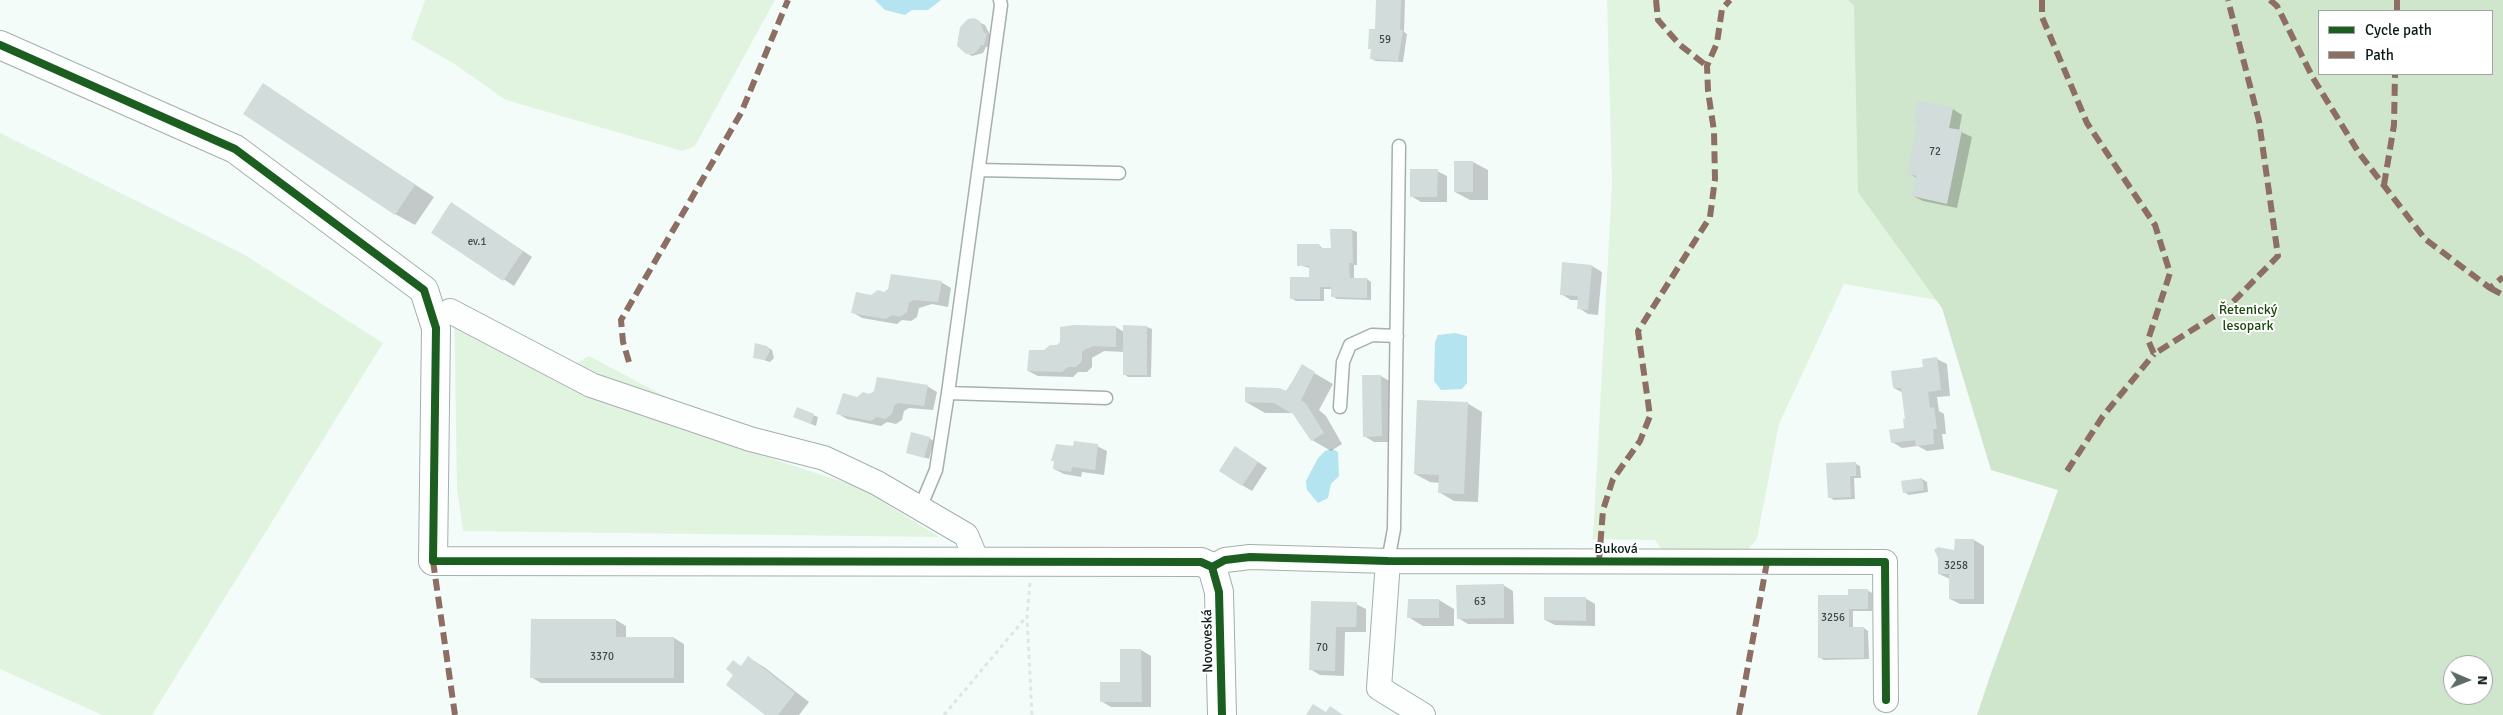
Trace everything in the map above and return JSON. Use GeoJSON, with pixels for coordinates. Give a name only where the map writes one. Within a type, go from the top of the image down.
{"type":"FeatureCollection","features":[{"type":"Feature","properties":{"kind":"street"},"geometry":{"type":"LineString","coordinates":[[0,45],[235,149],[424,290],[436,328],[433,562],[1185,560],[1207,563],[1212,567]]}},
{"type":"Feature","properties":{"kind":"street"},"geometry":{"type":"LineString","coordinates":[[450,311],[591,386],[750,438],[824,458],[877,483],[966,535],[977,561]]}},
{"type":"Feature","properties":{"kind":"street","name":"Buková"},"geometry":{"type":"LineString","coordinates":[[1212,567],[1225,560],[1250,557],[1388,561],[1885,562],[1886,700]]}},
{"type":"Feature","properties":{"kind":"street"},"geometry":{"type":"LineString","coordinates":[[1388,561],[1379,688],[1422,715]]}},
{"type":"Feature","properties":{"kind":"street","name":"Novoveská"},"geometry":{"type":"LineString","coordinates":[[1212,567],[1219,592],[1222,715]]}},
{"type":"Feature","properties":{"kind":"lane"},"geometry":{"type":"LineString","coordinates":[[920,508],[936,470],[979,170],[1001,5],[1000,0]]}},
{"type":"Feature","properties":{"kind":"lane"},"geometry":{"type":"LineString","coordinates":[[1388,561],[1394,528],[1399,146]]}},
{"type":"Feature","properties":{"kind":"lane"},"geometry":{"type":"LineString","coordinates":[[979,170],[1119,174]]}},
{"type":"Feature","properties":{"kind":"lane"},"geometry":{"type":"LineString","coordinates":[[1340,407],[1343,362],[1350,345],[1372,335],[1397,336]]}},
{"type":"Feature","properties":{"kind":"lane"},"geometry":{"type":"LineString","coordinates":[[948,393],[1106,398]]}},
{"type":"Feature","properties":{"kind":"path"},"geometry":{"type":"LineString","coordinates":[[1030,561],[1026,616],[1032,715]]}},
{"type":"Feature","properties":{"kind":"path"},"geometry":{"type":"LineString","coordinates":[[944,715],[1026,616]]}},
{"type":"Feature","properties":{"kind":"green space"},"geometry":{"type":"Polygon","coordinates":[[[425,0],[775,0],[695,146],[682,151],[506,100],[453,63],[411,39],[425,0]]]}},
{"type":"Feature","properties":{"kind":"green space"},"geometry":{"type":"Polygon","coordinates":[[[1607,0],[1848,0],[1854,6],[1936,300],[1844,284],[1779,424],[1757,539],[1744,554],[1665,554],[1655,540],[1593,539],[1612,183],[1607,0]]]}},
{"type":"Feature","properties":{"kind":"green space","name":"Řetenický lesopark"},"geometry":{"type":"Polygon","coordinates":[[[1848,0],[2503,0],[2503,715],[1977,715],[2058,490],[1991,470],[1942,308],[1858,192],[1854,6],[1848,0]]]}},
{"type":"Feature","properties":{"kind":"green space"},"geometry":{"type":"Polygon","coordinates":[[[0,133],[245,255],[383,343],[152,715],[102,715],[0,669],[0,133]]]}},
{"type":"Feature","properties":{"kind":"green space"},"geometry":{"type":"Polygon","coordinates":[[[454,298],[570,367],[589,356],[670,399],[668,425],[859,487],[939,537],[463,531],[457,489],[454,298]]]}},
{"type":"Feature","properties":{"kind":"water"},"geometry":{"type":"Polygon","coordinates":[[[875,0],[941,0],[928,10],[912,10],[905,15],[885,10],[875,0]]]}},
{"type":"Feature","properties":{"kind":"water"},"geometry":{"type":"Polygon","coordinates":[[[1455,333],[1467,336],[1467,383],[1462,389],[1441,390],[1434,381],[1435,342],[1438,335],[1455,333]]]}},
{"type":"Feature","properties":{"kind":"water"},"geometry":{"type":"Polygon","coordinates":[[[1332,449],[1338,452],[1339,476],[1331,484],[1328,498],[1318,503],[1307,490],[1306,481],[1318,458],[1325,451],[1332,449]]]}},
{"type":"Feature","properties":{"kind":"building"},"geometry":{"type":"Polygon","coordinates":[[[1376,0],[1401,0],[1400,30],[1403,30],[1398,61],[1370,59],[1371,49],[1368,49],[1369,29],[1375,29],[1376,0]]]}},
{"type":"Feature","properties":{"kind":"building"},"geometry":{"type":"Polygon","coordinates":[[[974,18],[980,21],[984,33],[987,33],[984,45],[981,45],[973,54],[966,54],[957,46],[960,27],[968,19],[974,18]]]}},
{"type":"Feature","properties":{"kind":"building"},"geometry":{"type":"Polygon","coordinates":[[[263,83],[415,185],[395,215],[243,114],[263,83]]]}},
{"type":"Feature","properties":{"kind":"building"},"geometry":{"type":"Polygon","coordinates":[[[1918,100],[1953,108],[1949,128],[1962,130],[1947,204],[1912,196],[1916,176],[1907,174],[1917,124],[1913,123],[1918,100]]]}},
{"type":"Feature","properties":{"kind":"building"},"geometry":{"type":"Polygon","coordinates":[[[1454,161],[1473,161],[1473,192],[1454,192],[1454,161]]]}},
{"type":"Feature","properties":{"kind":"building"},"geometry":{"type":"Polygon","coordinates":[[[1410,169],[1438,169],[1437,197],[1410,197],[1410,169]]]}},
{"type":"Feature","properties":{"kind":"building"},"geometry":{"type":"Polygon","coordinates":[[[451,202],[523,251],[503,281],[431,233],[451,202]]]}},
{"type":"Feature","properties":{"kind":"building"},"geometry":{"type":"Polygon","coordinates":[[[1330,229],[1352,229],[1353,263],[1349,263],[1350,278],[1367,278],[1367,298],[1331,297],[1331,287],[1320,287],[1320,299],[1290,299],[1290,277],[1309,277],[1309,266],[1297,266],[1297,244],[1319,244],[1320,248],[1331,248],[1330,229]]]}},
{"type":"Feature","properties":{"kind":"building"},"geometry":{"type":"Polygon","coordinates":[[[1562,262],[1592,265],[1588,310],[1577,309],[1578,296],[1560,295],[1562,262]]]}},
{"type":"Feature","properties":{"kind":"building"},"geometry":{"type":"Polygon","coordinates":[[[891,274],[942,281],[938,302],[913,300],[909,303],[907,312],[900,317],[892,315],[886,319],[851,313],[856,292],[871,295],[878,290],[884,292],[888,289],[891,274]]]}},
{"type":"Feature","properties":{"kind":"building"},"geometry":{"type":"Polygon","coordinates":[[[1074,325],[1116,326],[1116,347],[1094,346],[1086,349],[1082,352],[1082,361],[1076,367],[1068,367],[1062,372],[1027,371],[1029,350],[1044,350],[1050,345],[1057,345],[1060,342],[1060,327],[1074,325]]]}},
{"type":"Feature","properties":{"kind":"building"},"geometry":{"type":"Polygon","coordinates":[[[1123,325],[1147,326],[1147,375],[1123,375],[1123,325]]]}},
{"type":"Feature","properties":{"kind":"building"},"geometry":{"type":"Polygon","coordinates":[[[755,343],[767,346],[770,351],[765,360],[753,358],[755,343]]]}},
{"type":"Feature","properties":{"kind":"building"},"geometry":{"type":"Polygon","coordinates":[[[1937,357],[1941,390],[1928,392],[1930,408],[1934,407],[1937,429],[1933,429],[1934,444],[1916,446],[1915,440],[1891,443],[1889,430],[1904,428],[1903,419],[1905,419],[1901,388],[1893,388],[1891,371],[1923,367],[1922,359],[1937,357]]]}},
{"type":"Feature","properties":{"kind":"building"},"geometry":{"type":"Polygon","coordinates":[[[1302,364],[1315,372],[1301,400],[1306,404],[1324,433],[1311,441],[1293,414],[1274,403],[1245,402],[1245,387],[1279,388],[1287,391],[1302,364]]]}},
{"type":"Feature","properties":{"kind":"building"},"geometry":{"type":"Polygon","coordinates":[[[1362,375],[1381,375],[1382,436],[1363,437],[1362,375]]]}},
{"type":"Feature","properties":{"kind":"building"},"geometry":{"type":"Polygon","coordinates":[[[877,377],[928,385],[924,406],[898,403],[894,406],[892,414],[885,419],[877,417],[871,421],[836,414],[843,393],[857,397],[863,392],[870,394],[874,391],[877,377]]]}},
{"type":"Feature","properties":{"kind":"building"},"geometry":{"type":"Polygon","coordinates":[[[1417,400],[1468,402],[1464,494],[1438,493],[1439,475],[1414,474],[1417,400]]]}},
{"type":"Feature","properties":{"kind":"building"},"geometry":{"type":"Polygon","coordinates":[[[797,407],[814,414],[811,424],[793,417],[797,407]]]}},
{"type":"Feature","properties":{"kind":"building"},"geometry":{"type":"Polygon","coordinates":[[[911,432],[930,437],[924,458],[906,453],[911,432]]]}},
{"type":"Feature","properties":{"kind":"building"},"geometry":{"type":"Polygon","coordinates":[[[1074,441],[1098,444],[1095,470],[1072,467],[1071,472],[1053,469],[1054,461],[1051,461],[1056,444],[1073,446],[1074,441]]]}},
{"type":"Feature","properties":{"kind":"building"},"geometry":{"type":"Polygon","coordinates":[[[1235,446],[1258,462],[1242,486],[1219,471],[1235,446]]]}},
{"type":"Feature","properties":{"kind":"building"},"geometry":{"type":"Polygon","coordinates":[[[1856,462],[1856,476],[1850,476],[1851,497],[1828,498],[1826,463],[1856,462]]]}},
{"type":"Feature","properties":{"kind":"building"},"geometry":{"type":"Polygon","coordinates":[[[1922,478],[1924,490],[1903,493],[1901,481],[1922,478]]]}},
{"type":"Feature","properties":{"kind":"building"},"geometry":{"type":"Polygon","coordinates":[[[1955,539],[1974,539],[1974,599],[1949,599],[1949,574],[1938,574],[1938,558],[1934,550],[1938,547],[1954,550],[1955,539]]]}},
{"type":"Feature","properties":{"kind":"building"},"geometry":{"type":"Polygon","coordinates":[[[1504,584],[1504,618],[1457,619],[1456,585],[1504,584]]]}},
{"type":"Feature","properties":{"kind":"building"},"geometry":{"type":"Polygon","coordinates":[[[1848,589],[1868,589],[1868,609],[1849,609],[1849,627],[1864,627],[1864,658],[1818,658],[1818,595],[1848,595],[1848,589]]]}},
{"type":"Feature","properties":{"kind":"building"},"geometry":{"type":"Polygon","coordinates":[[[1544,597],[1586,597],[1586,621],[1544,620],[1544,597]]]}},
{"type":"Feature","properties":{"kind":"building"},"geometry":{"type":"Polygon","coordinates":[[[1408,599],[1439,599],[1439,618],[1407,618],[1408,599]]]}},
{"type":"Feature","properties":{"kind":"building"},"geometry":{"type":"Polygon","coordinates":[[[1311,601],[1357,602],[1356,627],[1336,627],[1335,671],[1309,670],[1311,601]]]}},
{"type":"Feature","properties":{"kind":"building"},"geometry":{"type":"Polygon","coordinates":[[[531,619],[616,619],[616,637],[674,637],[674,678],[530,678],[531,619]]]}},
{"type":"Feature","properties":{"kind":"building"},"geometry":{"type":"Polygon","coordinates":[[[1120,649],[1141,649],[1142,702],[1100,702],[1100,682],[1120,682],[1120,649]]]}},
{"type":"Feature","properties":{"kind":"building"},"geometry":{"type":"Polygon","coordinates":[[[748,656],[795,693],[778,715],[765,715],[726,685],[733,675],[726,669],[733,660],[741,666],[748,656]]]}},
{"type":"Feature","properties":{"kind":"building"},"geometry":{"type":"Polygon","coordinates":[[[1313,704],[1326,712],[1330,706],[1343,715],[1306,715],[1313,704]]]}},
{"type":"Feature","properties":{"kind":"marked path"},"geometry":{"type":"LineString","coordinates":[[629,362],[623,342],[621,320],[741,113],[788,0]]}},
{"type":"Feature","properties":{"kind":"marked path"},"geometry":{"type":"LineString","coordinates":[[1656,0],[1658,20],[1680,45],[1707,66]]}},
{"type":"Feature","properties":{"kind":"marked path"},"geometry":{"type":"LineString","coordinates":[[1599,561],[1603,510],[1613,479],[1640,441],[1650,416],[1638,331],[1710,217],[1715,179],[1714,131],[1708,91],[1707,66],[1717,43],[1722,9],[1730,0]]}},
{"type":"Feature","properties":{"kind":"marked path"},"geometry":{"type":"LineString","coordinates":[[2042,0],[2042,17],[2087,123],[2155,225],[2170,273],[2148,340],[2154,354],[2227,308],[2278,256],[2259,121],[2228,0]]}},
{"type":"Feature","properties":{"kind":"marked path"},"geometry":{"type":"LineString","coordinates":[[2270,0],[2277,6],[2313,78],[2359,153],[2425,239],[2490,288],[2503,277]]}},
{"type":"Feature","properties":{"kind":"marked path"},"geometry":{"type":"LineString","coordinates":[[2397,0],[2397,10]]}},
{"type":"Feature","properties":{"kind":"marked path"},"geometry":{"type":"LineString","coordinates":[[2384,185],[2394,125],[2395,75]]}},
{"type":"Feature","properties":{"kind":"marked path"},"geometry":{"type":"LineString","coordinates":[[2490,288],[2503,295]]}},
{"type":"Feature","properties":{"kind":"marked path"},"geometry":{"type":"LineString","coordinates":[[2067,471],[2103,416],[2154,354]]}},
{"type":"Feature","properties":{"kind":"marked path"},"geometry":{"type":"LineString","coordinates":[[433,561],[455,715]]}},
{"type":"Feature","properties":{"kind":"marked path"},"geometry":{"type":"LineString","coordinates":[[1739,715],[1767,562]]}},
{"type":"Feature","properties":{"kind":"cycle path"},"geometry":{"type":"LineString","coordinates":[[0,45],[235,149],[424,290],[436,328],[433,561],[1201,562],[1212,567],[1219,592],[1222,715]]}},
{"type":"Feature","properties":{"kind":"cycle path"},"geometry":{"type":"LineString","coordinates":[[1212,567],[1225,560],[1250,557],[1388,561],[1885,562],[1886,700]]}}]}
